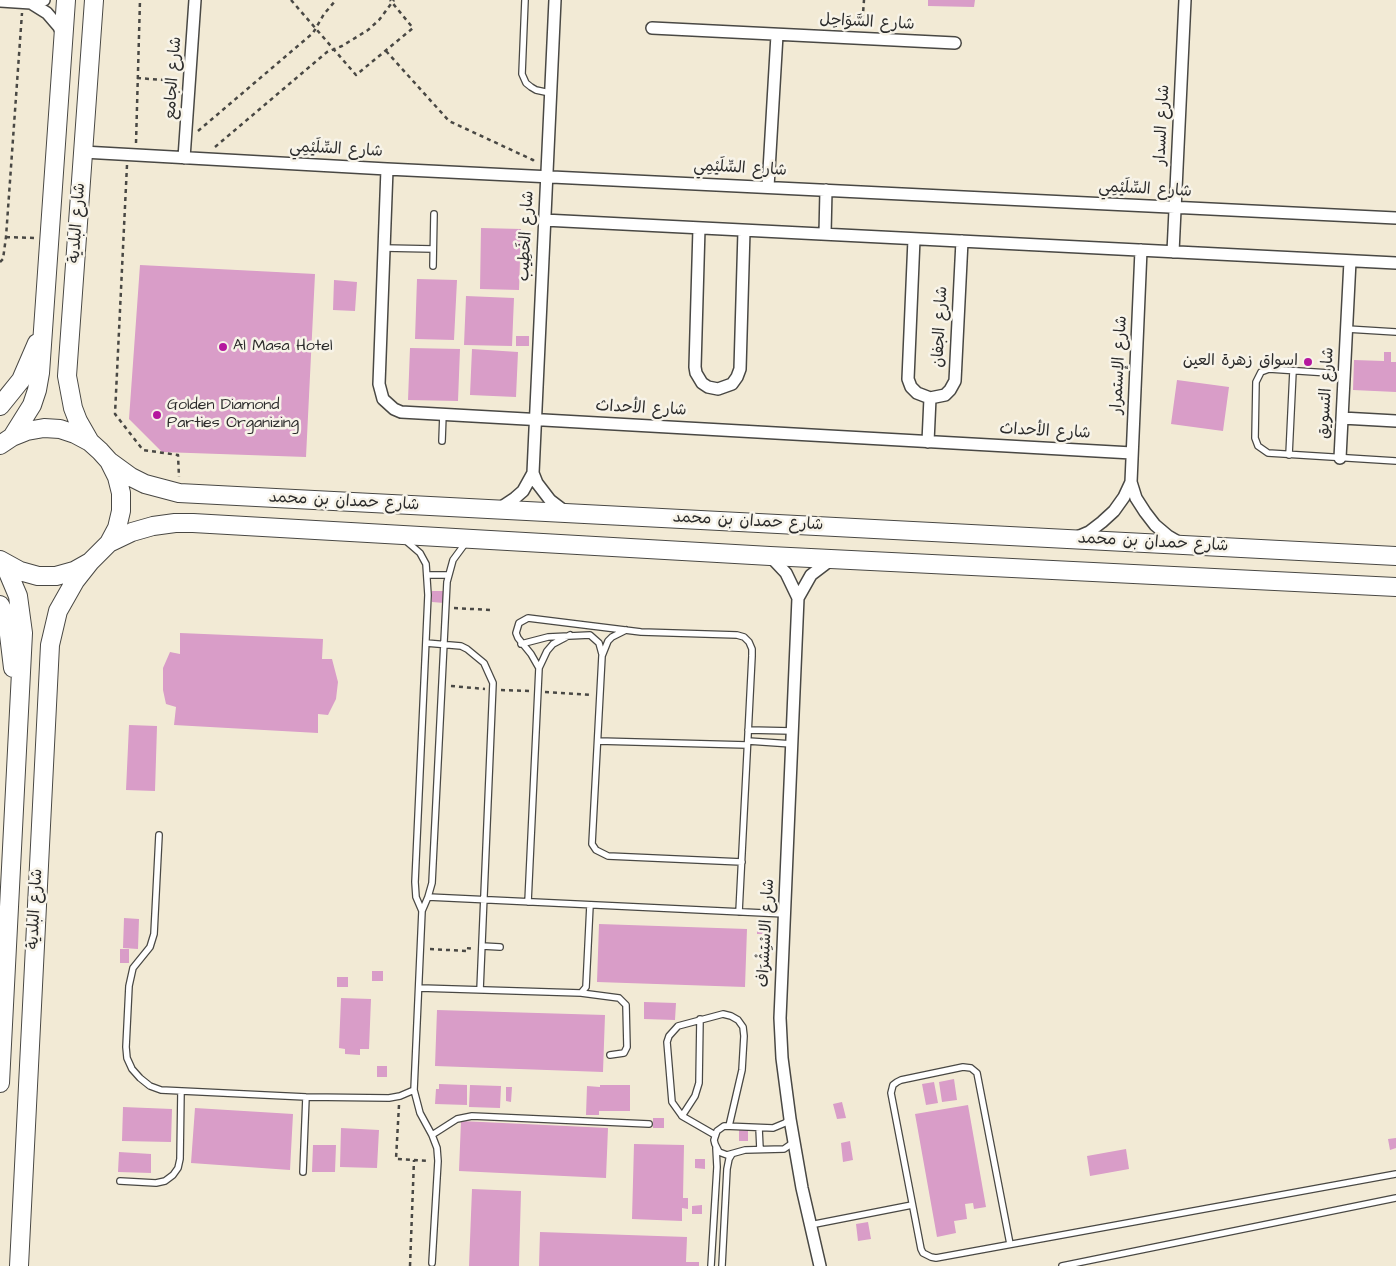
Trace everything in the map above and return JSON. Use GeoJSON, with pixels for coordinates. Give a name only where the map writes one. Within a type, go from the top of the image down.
{"type":"FeatureCollection","features":[{"type":"Feature","properties":{"kind":"main road","name":"شارع البلدية"},"geometry":{"type":"LineString","coordinates":[[6,441],[32,405],[40,373],[66,0]]}},
{"type":"Feature","properties":{"kind":"main road","name":"شارع البلدية"},"geometry":{"type":"LineString","coordinates":[[90,442],[73,408],[67,376],[94,0]]}},
{"type":"Feature","properties":{"kind":"main road"},"geometry":{"type":"LineString","coordinates":[[0,406],[21,380],[44,326]]}},
{"type":"Feature","properties":{"kind":"main road"},"geometry":{"type":"LineString","coordinates":[[2,561],[20,571],[38,576],[56,576],[74,571],[90,562],[109,543],[117,528],[121,511],[121,494],[117,477],[109,461],[90,442],[60,429],[44,428],[28,431],[6,441]]}},
{"type":"Feature","properties":{"kind":"main road","name":"شارع حمدان بن محمد"},"geometry":{"type":"LineString","coordinates":[[109,461],[131,477],[145,484],[179,493],[1396,556]]}},
{"type":"Feature","properties":{"kind":"main road","name":"شارع حمدان بن محمد"},"geometry":{"type":"LineString","coordinates":[[109,543],[132,532],[153,526],[175,523],[770,556],[1396,587]]}},
{"type":"Feature","properties":{"kind":"main road","name":"شارع البلدية"},"geometry":{"type":"LineString","coordinates":[[0,1082],[7,885],[23,633],[18,596],[2,561]]}},
{"type":"Feature","properties":{"kind":"main road","name":"شارع البلدية"},"geometry":{"type":"LineString","coordinates":[[19,1266],[50,645],[58,611],[75,581],[90,562]]}},
{"type":"Feature","properties":{"kind":"main road"},"geometry":{"type":"LineString","coordinates":[[0,605],[7,618],[18,708]]}},
{"type":"Feature","properties":{"kind":"street"},"geometry":{"type":"LineString","coordinates":[[0,1],[27,3],[44,0]]}},
{"type":"Feature","properties":{"kind":"street","name":"شارع الجامع"},"geometry":{"type":"LineString","coordinates":[[184,158],[195,0]]}},
{"type":"Feature","properties":{"kind":"street","name":"شارع الخَطِيب"},"geometry":{"type":"LineString","coordinates":[[533,473],[555,0]]}},
{"type":"Feature","properties":{"kind":"street","name":"شارع السدار"},"geometry":{"type":"LineString","coordinates":[[1173,252],[1185,0]]}},
{"type":"Feature","properties":{"kind":"street"},"geometry":{"type":"LineString","coordinates":[[27,3],[47,13],[64,35]]}},
{"type":"Feature","properties":{"kind":"street","name":"شارع السَّوَاحِل"},"geometry":{"type":"LineString","coordinates":[[652,28],[955,43]]}},
{"type":"Feature","properties":{"kind":"street"},"geometry":{"type":"LineString","coordinates":[[768,187],[776,34]]}},
{"type":"Feature","properties":{"kind":"street","name":"شارع السِّلَيْمِي"},"geometry":{"type":"LineString","coordinates":[[83,152],[387,169],[1396,218]]}},
{"type":"Feature","properties":{"kind":"street","name":"شارع الأحداث"},"geometry":{"type":"LineString","coordinates":[[387,169],[380,391],[382,399],[401,412],[1132,453]]}},
{"type":"Feature","properties":{"kind":"street"},"geometry":{"type":"LineString","coordinates":[[825,234],[826,190]]}},
{"type":"Feature","properties":{"kind":"street"},"geometry":{"type":"LineString","coordinates":[[544,220],[1396,263]]}},
{"type":"Feature","properties":{"kind":"street"},"geometry":{"type":"LineString","coordinates":[[699,228],[695,367],[702,383],[708,387],[718,389],[732,384],[740,369],[744,231]]}},
{"type":"Feature","properties":{"kind":"street","name":"شارع الجفان"},"geometry":{"type":"LineString","coordinates":[[914,239],[908,379],[911,387],[917,393],[930,398],[945,394],[950,390],[955,381],[962,241]]}},
{"type":"Feature","properties":{"kind":"street","name":"شارع الإستمرار"},"geometry":{"type":"LineString","coordinates":[[1141,250],[1131,482],[1136,498],[1144,512],[1168,536],[1183,544]]}},
{"type":"Feature","properties":{"kind":"street","name":"شارع التسويق"},"geometry":{"type":"LineString","coordinates":[[1340,458],[1350,261]]}},
{"type":"Feature","properties":{"kind":"street"},"geometry":{"type":"LineString","coordinates":[[928,442],[930,398]]}},
{"type":"Feature","properties":{"kind":"street"},"geometry":{"type":"LineString","coordinates":[[1342,418],[1396,421]]}},
{"type":"Feature","properties":{"kind":"street"},"geometry":{"type":"LineString","coordinates":[[498,509],[507,505],[522,491],[533,473]]}},
{"type":"Feature","properties":{"kind":"street"},"geometry":{"type":"LineString","coordinates":[[533,473],[537,483],[550,500],[567,513]]}},
{"type":"Feature","properties":{"kind":"street","name":"شارع الإستمرار"},"geometry":{"type":"LineString","coordinates":[[1073,539],[1089,532],[1102,522],[1124,497],[1131,482]]}},
{"type":"Feature","properties":{"kind":"street","name":"شارع الاسْتِشْرَاف"},"geometry":{"type":"LineString","coordinates":[[770,556],[786,573],[798,598]]}},
{"type":"Feature","properties":{"kind":"street","name":"شارع الاسْتِشْرَاف"},"geometry":{"type":"LineString","coordinates":[[820,1266],[810,1225],[790,1119],[782,1058],[780,1018],[798,598],[811,575],[834,558]]}},
{"type":"Feature","properties":{"kind":"lane"},"geometry":{"type":"LineString","coordinates":[[525,0],[522,74],[526,83],[531,87],[550,93]]}},
{"type":"Feature","properties":{"kind":"lane"},"geometry":{"type":"LineString","coordinates":[[433,266],[434,214]]}},
{"type":"Feature","properties":{"kind":"lane"},"geometry":{"type":"LineString","coordinates":[[384,248],[434,249]]}},
{"type":"Feature","properties":{"kind":"lane","name":"شارع التسويق"},"geometry":{"type":"LineString","coordinates":[[1347,329],[1396,332]]}},
{"type":"Feature","properties":{"kind":"lane"},"geometry":{"type":"LineString","coordinates":[[1344,374],[1264,370],[1258,375],[1256,382],[1256,442],[1260,448],[1268,453],[1396,461]]}},
{"type":"Feature","properties":{"kind":"lane"},"geometry":{"type":"LineString","coordinates":[[1290,455],[1293,371]]}},
{"type":"Feature","properties":{"kind":"lane"},"geometry":{"type":"LineString","coordinates":[[442,441],[443,414]]}},
{"type":"Feature","properties":{"kind":"lane"},"geometry":{"type":"LineString","coordinates":[[396,534],[420,553],[426,564],[428,575],[415,882],[416,897],[422,911]]}},
{"type":"Feature","properties":{"kind":"lane"},"geometry":{"type":"LineString","coordinates":[[432,1263],[438,1161],[437,1148],[420,1113],[414,1090],[422,911],[432,883],[448,575],[454,560],[470,538]]}},
{"type":"Feature","properties":{"kind":"lane"},"geometry":{"type":"LineString","coordinates":[[428,575],[448,575]]}},
{"type":"Feature","properties":{"kind":"lane"},"geometry":{"type":"LineString","coordinates":[[539,668],[518,638],[517,628],[523,620],[528,618],[626,630],[737,635],[744,637],[749,642],[752,649],[739,912]]}},
{"type":"Feature","properties":{"kind":"lane"},"geometry":{"type":"LineString","coordinates":[[602,656],[608,641],[626,630]]}},
{"type":"Feature","properties":{"kind":"lane"},"geometry":{"type":"LineString","coordinates":[[522,644],[536,639],[570,635],[583,635],[594,638],[599,642],[602,656],[592,837],[592,844],[596,850],[608,856],[742,862]]}},
{"type":"Feature","properties":{"kind":"lane"},"geometry":{"type":"LineString","coordinates":[[528,902],[539,668],[547,651],[553,644],[570,635]]}},
{"type":"Feature","properties":{"kind":"lane"},"geometry":{"type":"LineString","coordinates":[[426,643],[461,646],[468,649],[488,669],[494,689],[480,990]]}},
{"type":"Feature","properties":{"kind":"lane"},"geometry":{"type":"LineString","coordinates":[[748,730],[792,731]]}},
{"type":"Feature","properties":{"kind":"lane"},"geometry":{"type":"LineString","coordinates":[[598,741],[792,744]]}},
{"type":"Feature","properties":{"kind":"lane"},"geometry":{"type":"LineString","coordinates":[[159,836],[154,934],[150,947],[133,968],[130,977],[126,1047],[132,1069],[140,1078],[150,1086],[161,1090],[306,1097],[380,1098],[400,1096],[414,1090]]}},
{"type":"Feature","properties":{"kind":"lane"},"geometry":{"type":"LineString","coordinates":[[428,898],[785,914]]}},
{"type":"Feature","properties":{"kind":"lane"},"geometry":{"type":"LineString","coordinates":[[581,993],[586,987],[590,905]]}},
{"type":"Feature","properties":{"kind":"lane"},"geometry":{"type":"LineString","coordinates":[[482,948],[500,947]]}},
{"type":"Feature","properties":{"kind":"lane"},"geometry":{"type":"LineString","coordinates":[[420,988],[581,993],[619,998],[626,1005],[627,1048],[624,1053],[610,1055]]}},
{"type":"Feature","properties":{"kind":"lane"},"geometry":{"type":"LineString","coordinates":[[715,1135],[682,1116],[672,1102],[667,1042],[669,1036],[678,1026],[723,1014],[738,1020],[743,1028],[743,1062],[729,1126]]}},
{"type":"Feature","properties":{"kind":"lane"},"geometry":{"type":"LineString","coordinates":[[682,1116],[695,1096],[699,1083],[700,1019]]}},
{"type":"Feature","properties":{"kind":"lane"},"geometry":{"type":"LineString","coordinates":[[1010,1244],[979,1077],[971,1068],[963,1067],[901,1080],[893,1085],[892,1097],[921,1249],[930,1258],[1010,1244],[1396,1174]]}},
{"type":"Feature","properties":{"kind":"lane"},"geometry":{"type":"LineString","coordinates":[[120,1182],[156,1183],[165,1181],[178,1168],[180,1158],[181,1091]]}},
{"type":"Feature","properties":{"kind":"lane"},"geometry":{"type":"LineString","coordinates":[[303,1172],[306,1097]]}},
{"type":"Feature","properties":{"kind":"lane"},"geometry":{"type":"LineString","coordinates":[[432,1135],[457,1119],[472,1116],[649,1124]]}},
{"type":"Feature","properties":{"kind":"lane"},"geometry":{"type":"LineString","coordinates":[[711,1266],[716,1176],[715,1135],[720,1128],[729,1126],[773,1128],[790,1119]]}},
{"type":"Feature","properties":{"kind":"lane"},"geometry":{"type":"LineString","coordinates":[[759,1128],[760,1149]]}},
{"type":"Feature","properties":{"kind":"lane"},"geometry":{"type":"LineString","coordinates":[[716,1148],[723,1154],[732,1154],[745,1150],[784,1149],[794,1142]]}},
{"type":"Feature","properties":{"kind":"lane"},"geometry":{"type":"LineString","coordinates":[[722,1266],[727,1164],[732,1154]]}},
{"type":"Feature","properties":{"kind":"lane"},"geometry":{"type":"LineString","coordinates":[[1062,1266],[1396,1198]]}},
{"type":"Feature","properties":{"kind":"lane"},"geometry":{"type":"LineString","coordinates":[[810,1225],[912,1205]]}},
{"type":"Feature","properties":{"kind":"path"},"geometry":{"type":"LineString","coordinates":[[140,0],[136,78],[135,164],[127,164],[114,414],[143,450],[178,454],[179,493]]}},
{"type":"Feature","properties":{"kind":"path"},"geometry":{"type":"LineString","coordinates":[[202,158],[327,52],[334,49],[356,39],[368,30],[379,20],[392,1],[413,28],[356,76],[334,49],[291,0]]}},
{"type":"Feature","properties":{"kind":"path"},"geometry":{"type":"LineString","coordinates":[[185,141],[314,32],[324,14],[336,0]]}},
{"type":"Feature","properties":{"kind":"path"},"geometry":{"type":"LineString","coordinates":[[861,39],[864,0]]}},
{"type":"Feature","properties":{"kind":"path"},"geometry":{"type":"LineString","coordinates":[[0,262],[3,259],[6,237],[27,3]]}},
{"type":"Feature","properties":{"kind":"path"},"geometry":{"type":"LineString","coordinates":[[386,50],[449,121],[533,160],[546,176]]}},
{"type":"Feature","properties":{"kind":"path"},"geometry":{"type":"LineString","coordinates":[[136,78],[190,82]]}},
{"type":"Feature","properties":{"kind":"path"},"geometry":{"type":"LineString","coordinates":[[6,237],[50,239]]}},
{"type":"Feature","properties":{"kind":"path"},"geometry":{"type":"LineString","coordinates":[[446,608],[490,610]]}},
{"type":"Feature","properties":{"kind":"path"},"geometry":{"type":"LineString","coordinates":[[442,686],[600,695]]}},
{"type":"Feature","properties":{"kind":"path"},"geometry":{"type":"LineString","coordinates":[[421,949],[466,951],[466,948],[482,948]]}},
{"type":"Feature","properties":{"kind":"path"},"geometry":{"type":"LineString","coordinates":[[400,1096],[396,1159],[438,1161]]}},
{"type":"Feature","properties":{"kind":"path"},"geometry":{"type":"LineString","coordinates":[[410,1266],[414,1160]]}},
{"type":"Feature","properties":{"kind":"building"},"geometry":{"type":"Polygon","coordinates":[[[928,0],[975,0],[974,7],[928,6],[928,0]]]}},
{"type":"Feature","properties":{"kind":"building"},"geometry":{"type":"Polygon","coordinates":[[[481,228],[521,229],[519,290],[480,289],[481,228]]]}},
{"type":"Feature","properties":{"kind":"building","name":"Al Masa Hotel"},"geometry":{"type":"Polygon","coordinates":[[[140,265],[315,274],[306,457],[162,452],[129,419],[140,265]]]}},
{"type":"Feature","properties":{"kind":"building"},"geometry":{"type":"Polygon","coordinates":[[[417,279],[457,280],[454,340],[415,339],[417,279]]]}},
{"type":"Feature","properties":{"kind":"building"},"geometry":{"type":"Polygon","coordinates":[[[334,280],[357,282],[355,311],[333,310],[334,280]]]}},
{"type":"Feature","properties":{"kind":"building"},"geometry":{"type":"Polygon","coordinates":[[[466,296],[514,298],[512,346],[464,345],[466,296]]]}},
{"type":"Feature","properties":{"kind":"building"},"geometry":{"type":"Polygon","coordinates":[[[516,336],[529,336],[529,346],[516,346],[516,336]]]}},
{"type":"Feature","properties":{"kind":"building"},"geometry":{"type":"Polygon","coordinates":[[[410,348],[460,349],[458,401],[408,400],[410,348]]]}},
{"type":"Feature","properties":{"kind":"building"},"geometry":{"type":"Polygon","coordinates":[[[472,349],[518,352],[516,397],[470,395],[472,349]]]}},
{"type":"Feature","properties":{"kind":"building"},"geometry":{"type":"Polygon","coordinates":[[[1384,352],[1391,352],[1391,362],[1396,362],[1396,392],[1353,390],[1354,360],[1384,361],[1384,352]]]}},
{"type":"Feature","properties":{"kind":"building"},"geometry":{"type":"Polygon","coordinates":[[[1177,380],[1229,387],[1223,431],[1171,424],[1177,380]]]}},
{"type":"Feature","properties":{"kind":"building"},"geometry":{"type":"Polygon","coordinates":[[[432,591],[445,591],[444,603],[432,602],[432,591]]]}},
{"type":"Feature","properties":{"kind":"building"},"geometry":{"type":"Polygon","coordinates":[[[180,633],[323,639],[322,659],[332,659],[338,682],[336,699],[328,715],[318,714],[318,733],[174,725],[176,707],[166,704],[163,690],[163,668],[170,652],[180,654],[180,633]]]}},
{"type":"Feature","properties":{"kind":"building"},"geometry":{"type":"Polygon","coordinates":[[[129,725],[157,726],[155,791],[126,790],[129,725]]]}},
{"type":"Feature","properties":{"kind":"building"},"geometry":{"type":"Polygon","coordinates":[[[124,918],[139,919],[138,949],[123,948],[124,918]]]}},
{"type":"Feature","properties":{"kind":"building"},"geometry":{"type":"Polygon","coordinates":[[[757,922],[764,923],[764,934],[757,934],[757,922]]]}},
{"type":"Feature","properties":{"kind":"building"},"geometry":{"type":"Polygon","coordinates":[[[599,924],[747,929],[745,987],[597,982],[599,924]]]}},
{"type":"Feature","properties":{"kind":"building"},"geometry":{"type":"Polygon","coordinates":[[[120,949],[129,949],[129,963],[120,963],[120,949]]]}},
{"type":"Feature","properties":{"kind":"building"},"geometry":{"type":"Polygon","coordinates":[[[372,971],[383,971],[383,981],[372,981],[372,971]]]}},
{"type":"Feature","properties":{"kind":"building"},"geometry":{"type":"Polygon","coordinates":[[[337,977],[348,977],[348,987],[337,987],[337,977]]]}},
{"type":"Feature","properties":{"kind":"building"},"geometry":{"type":"Polygon","coordinates":[[[341,998],[371,999],[369,1049],[360,1049],[360,1055],[345,1054],[345,1049],[339,1048],[341,998]]]}},
{"type":"Feature","properties":{"kind":"building"},"geometry":{"type":"Polygon","coordinates":[[[644,1002],[676,1003],[675,1020],[644,1019],[644,1002]]]}},
{"type":"Feature","properties":{"kind":"building"},"geometry":{"type":"Polygon","coordinates":[[[437,1010],[605,1015],[603,1072],[435,1066],[437,1010]]]}},
{"type":"Feature","properties":{"kind":"building"},"geometry":{"type":"Polygon","coordinates":[[[377,1066],[387,1066],[387,1077],[377,1077],[377,1066]]]}},
{"type":"Feature","properties":{"kind":"building"},"geometry":{"type":"Polygon","coordinates":[[[954,1079],[957,1100],[942,1102],[939,1082],[954,1079]]]}},
{"type":"Feature","properties":{"kind":"building"},"geometry":{"type":"Polygon","coordinates":[[[934,1082],[938,1103],[926,1105],[922,1084],[934,1082]]]}},
{"type":"Feature","properties":{"kind":"building"},"geometry":{"type":"Polygon","coordinates":[[[439,1084],[467,1085],[467,1105],[435,1104],[436,1089],[439,1089],[439,1084]]]}},
{"type":"Feature","properties":{"kind":"building"},"geometry":{"type":"Polygon","coordinates":[[[470,1085],[501,1086],[500,1108],[469,1107],[470,1085]]]}},
{"type":"Feature","properties":{"kind":"building"},"geometry":{"type":"Polygon","coordinates":[[[600,1085],[630,1085],[630,1111],[599,1111],[599,1115],[586,1115],[587,1086],[600,1087],[600,1085]]]}},
{"type":"Feature","properties":{"kind":"building"},"geometry":{"type":"Polygon","coordinates":[[[506,1087],[512,1087],[511,1102],[506,1101],[506,1087]]]}},
{"type":"Feature","properties":{"kind":"building"},"geometry":{"type":"Polygon","coordinates":[[[842,1102],[846,1118],[837,1119],[833,1104],[842,1102]]]}},
{"type":"Feature","properties":{"kind":"building"},"geometry":{"type":"Polygon","coordinates":[[[968,1105],[986,1207],[974,1209],[973,1203],[965,1204],[967,1219],[954,1221],[956,1233],[937,1237],[915,1114],[968,1105]]]}},
{"type":"Feature","properties":{"kind":"building"},"geometry":{"type":"Polygon","coordinates":[[[123,1107],[172,1109],[171,1142],[122,1141],[123,1107]]]}},
{"type":"Feature","properties":{"kind":"building"},"geometry":{"type":"Polygon","coordinates":[[[195,1108],[293,1114],[290,1170],[191,1163],[195,1108]]]}},
{"type":"Feature","properties":{"kind":"building"},"geometry":{"type":"Polygon","coordinates":[[[653,1118],[664,1118],[664,1128],[653,1128],[653,1118]]]}},
{"type":"Feature","properties":{"kind":"building"},"geometry":{"type":"Polygon","coordinates":[[[461,1121],[608,1128],[606,1178],[459,1171],[461,1121]]]}},
{"type":"Feature","properties":{"kind":"building"},"geometry":{"type":"Polygon","coordinates":[[[341,1128],[379,1130],[377,1168],[340,1167],[341,1128]]]}},
{"type":"Feature","properties":{"kind":"building"},"geometry":{"type":"Polygon","coordinates":[[[739,1130],[748,1130],[748,1141],[739,1141],[739,1130]]]}},
{"type":"Feature","properties":{"kind":"building"},"geometry":{"type":"Polygon","coordinates":[[[1396,1138],[1396,1148],[1390,1150],[1388,1139],[1396,1138]]]}},
{"type":"Feature","properties":{"kind":"building"},"geometry":{"type":"Polygon","coordinates":[[[850,1141],[853,1160],[843,1162],[841,1143],[850,1141]]]}},
{"type":"Feature","properties":{"kind":"building"},"geometry":{"type":"Polygon","coordinates":[[[634,1144],[684,1145],[683,1198],[688,1198],[688,1209],[682,1208],[682,1221],[632,1219],[634,1144]]]}},
{"type":"Feature","properties":{"kind":"building"},"geometry":{"type":"Polygon","coordinates":[[[313,1145],[336,1145],[335,1172],[312,1172],[313,1145]]]}},
{"type":"Feature","properties":{"kind":"building"},"geometry":{"type":"Polygon","coordinates":[[[1126,1149],[1129,1169],[1090,1176],[1087,1156],[1126,1149]]]}},
{"type":"Feature","properties":{"kind":"building"},"geometry":{"type":"Polygon","coordinates":[[[119,1152],[151,1154],[151,1173],[118,1172],[119,1152]]]}},
{"type":"Feature","properties":{"kind":"building"},"geometry":{"type":"Polygon","coordinates":[[[695,1159],[705,1159],[705,1169],[695,1168],[695,1159]]]}},
{"type":"Feature","properties":{"kind":"building"},"geometry":{"type":"Polygon","coordinates":[[[472,1189],[521,1191],[519,1266],[469,1266],[472,1189]]]}},
{"type":"Feature","properties":{"kind":"building"},"geometry":{"type":"Polygon","coordinates":[[[702,1205],[702,1214],[692,1214],[692,1206],[702,1205]]]}},
{"type":"Feature","properties":{"kind":"building"},"geometry":{"type":"Polygon","coordinates":[[[868,1222],[871,1239],[858,1241],[856,1224],[868,1222]]]}},
{"type":"Feature","properties":{"kind":"building"},"geometry":{"type":"Polygon","coordinates":[[[540,1232],[687,1237],[686,1262],[699,1262],[699,1266],[539,1266],[540,1232]]]}},
{"type":"Feature","properties":{"kind":"place","name":"Al Masa Hotel"},"geometry":{"type":"Point","coordinates":[223,347]}},
{"type":"Feature","properties":{"kind":"place","name":"اسواق زهرة العين"},"geometry":{"type":"Point","coordinates":[1308,362]}},
{"type":"Feature","properties":{"kind":"place","name":"Golden Diamond Parties Organizing"},"geometry":{"type":"Point","coordinates":[157,415]}}]}
